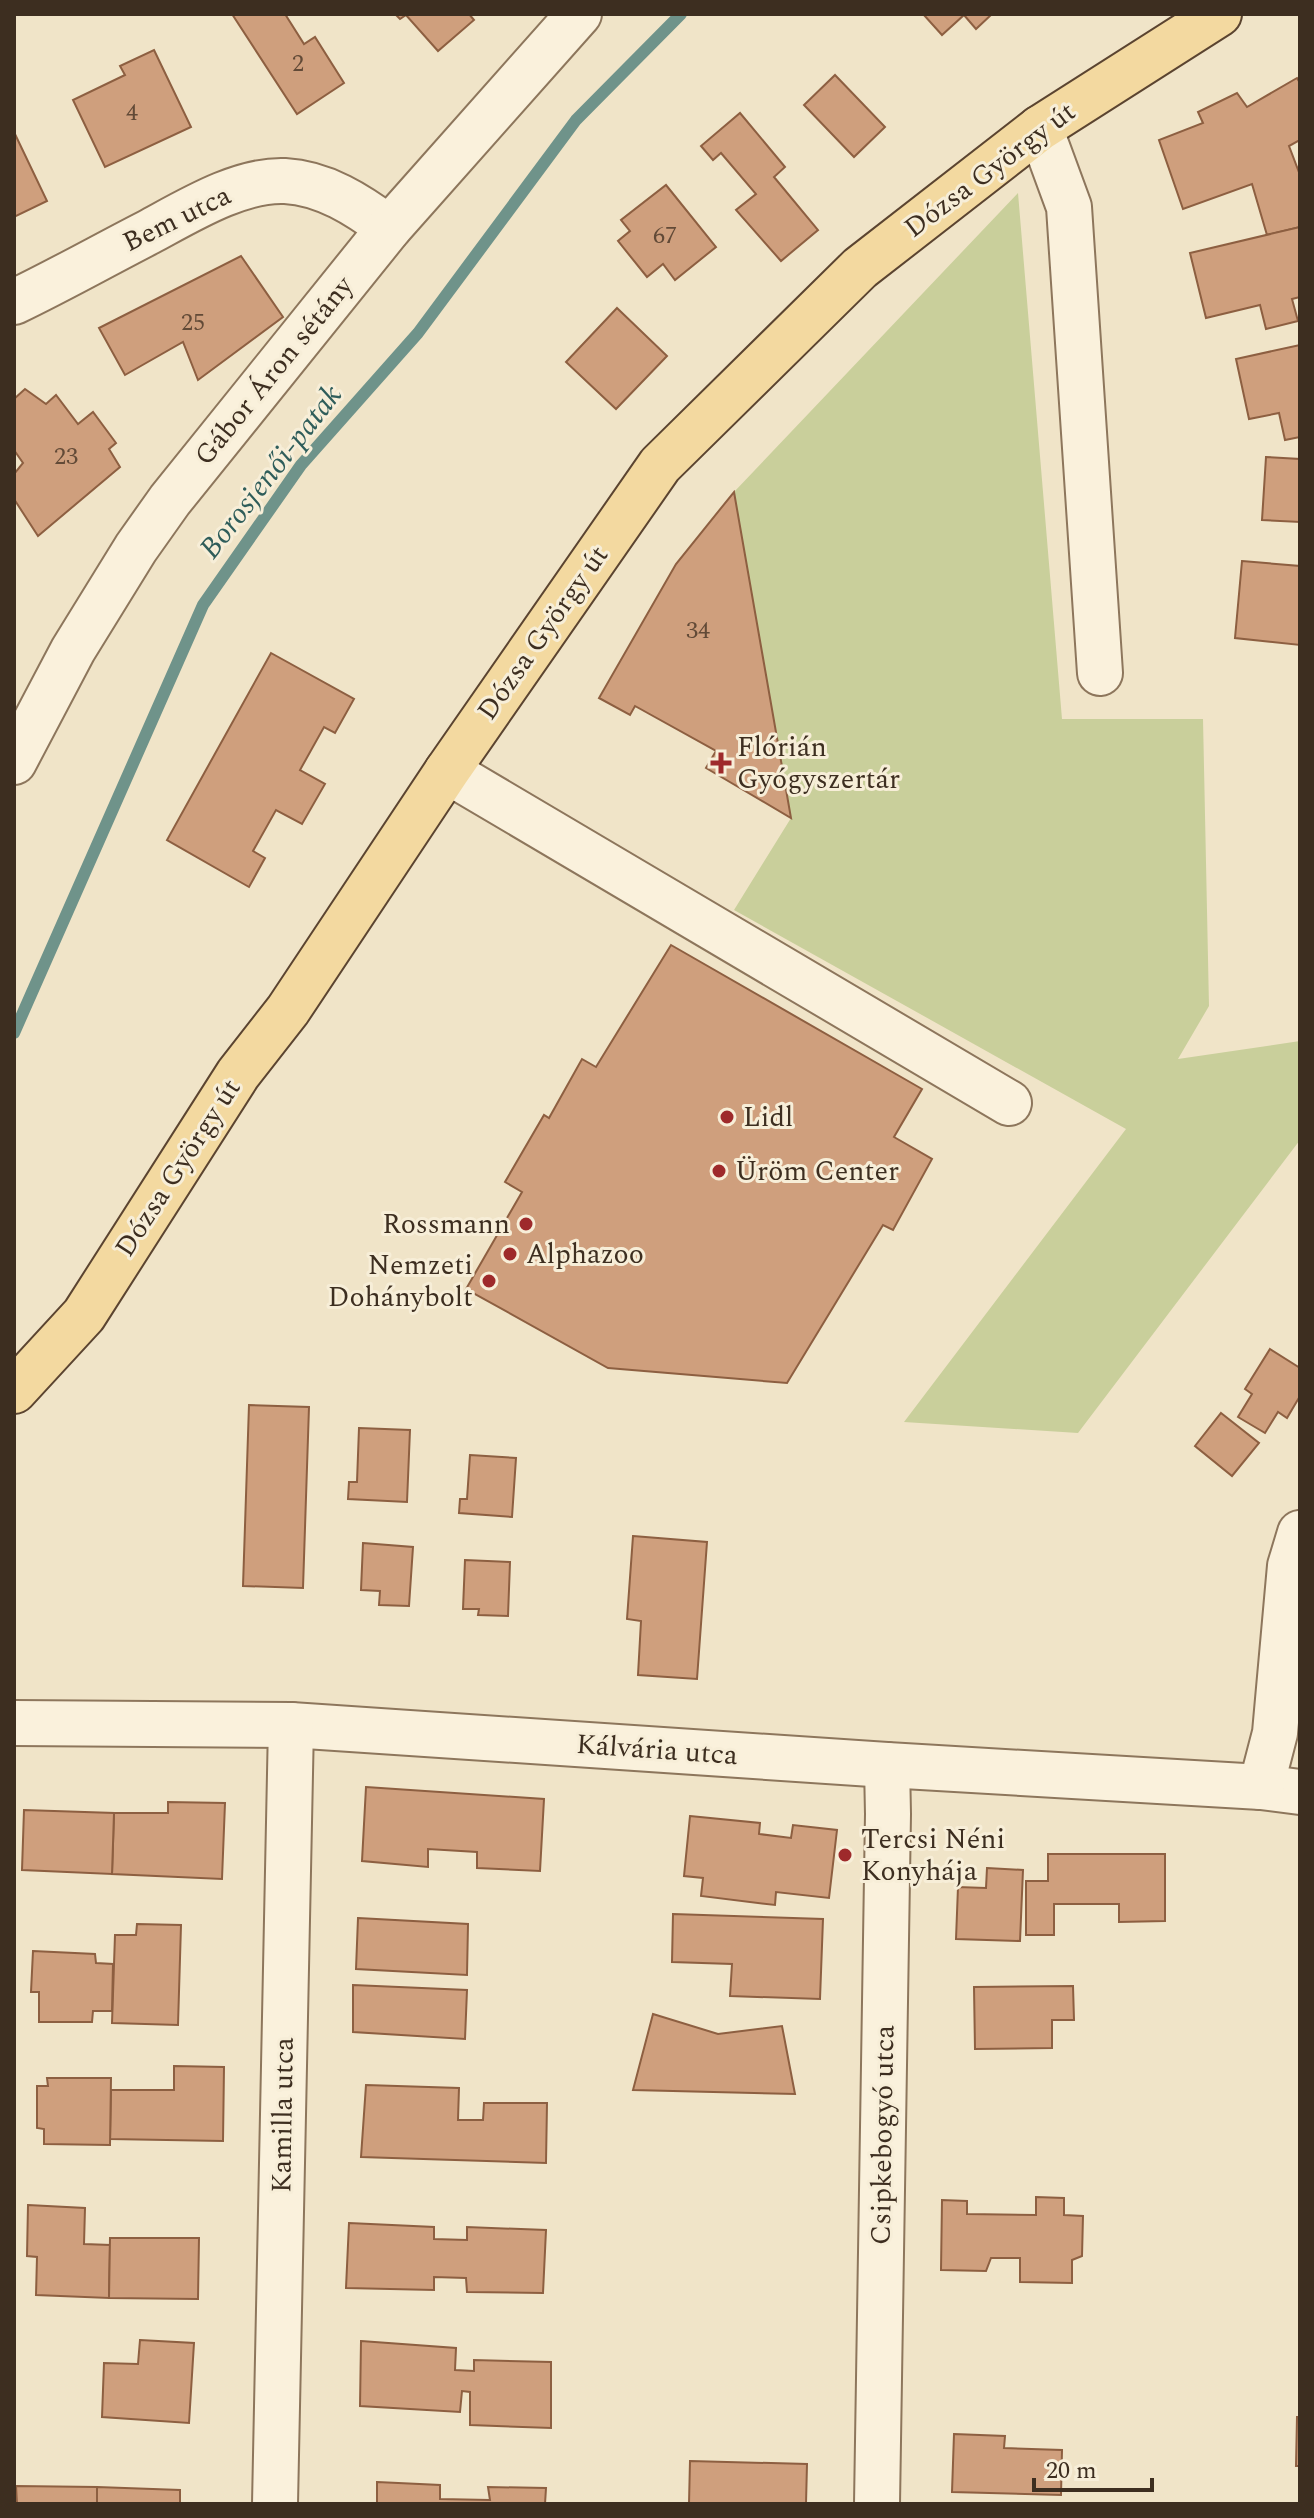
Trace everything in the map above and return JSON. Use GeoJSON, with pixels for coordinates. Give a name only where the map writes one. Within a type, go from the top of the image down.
{"type":"FeatureCollection","features":[{"type":"Feature","properties":{"kind":"main road","name":"Dózsa György út"},"geometry":{"type":"LineString","coordinates":[[14,1391],[84,1315],[238,1074],[288,1010],[447,771],[660,465],[860,268],[1040,128],[1219,14]]}},
{"type":"Feature","properties":{"kind":"street","name":"Gábor Áron sétány"},"geometry":{"type":"LineString","coordinates":[[14,762],[73,650],[136,548],[170,500],[389,228],[579,14]]}},
{"type":"Feature","properties":{"kind":"street"},"geometry":{"type":"LineString","coordinates":[[1040,128],[1069,207],[1100,673]]}},
{"type":"Feature","properties":{"kind":"street","name":"Bem utca"},"geometry":{"type":"LineString","coordinates":[[14,302],[204,203],[244,187],[284,181],[325,189],[363,209],[389,228]]}},
{"type":"Feature","properties":{"kind":"street"},"geometry":{"type":"LineString","coordinates":[[447,771],[1009,1103]]}},
{"type":"Feature","properties":{"kind":"street"},"geometry":{"type":"LineString","coordinates":[[1281,1789],[1275,1733],[1290,1566],[1300,1533]]}},
{"type":"Feature","properties":{"kind":"street","name":"Kálvária utca"},"geometry":{"type":"LineString","coordinates":[[14,1723],[291,1725],[1281,1789]]}},
{"type":"Feature","properties":{"kind":"street","name":"Kamilla utca"},"geometry":{"type":"LineString","coordinates":[[275,2504],[291,1725]]}},
{"type":"Feature","properties":{"kind":"street","name":"Csipkebogyó utca"},"geometry":{"type":"LineString","coordinates":[[877,2504],[887,1765]]}},
{"type":"Feature","properties":{"kind":"green space"},"geometry":{"type":"Polygon","coordinates":[[[1018,193],[1062,719],[1203,719],[1209,1006],[1178,1059],[1300,1041],[1300,1140],[1078,1433],[904,1422],[1126,1129],[734,910],[791,818],[734,492],[1018,193]]]}},
{"type":"Feature","properties":{"kind":"building"},"geometry":{"type":"Polygon","coordinates":[[[232,14],[285,14],[304,44],[315,37],[344,83],[297,114],[232,14]]]}},
{"type":"Feature","properties":{"kind":"building"},"geometry":{"type":"Polygon","coordinates":[[[395,14],[469,14],[474,20],[438,51],[406,15],[400,19],[395,14]]]}},
{"type":"Feature","properties":{"kind":"building"},"geometry":{"type":"Polygon","coordinates":[[[923,14],[992,14],[976,29],[964,15],[942,35],[923,14]]]}},
{"type":"Feature","properties":{"kind":"building"},"geometry":{"type":"Polygon","coordinates":[[[154,50],[191,127],[105,167],[73,100],[125,75],[120,66],[154,50]]]}},
{"type":"Feature","properties":{"kind":"building"},"geometry":{"type":"Polygon","coordinates":[[[835,75],[885,127],[854,157],[804,105],[835,75]]]}},
{"type":"Feature","properties":{"kind":"building"},"geometry":{"type":"Polygon","coordinates":[[[1297,78],[1300,83],[1300,140],[1289,146],[1300,175],[1300,227],[1267,235],[1252,184],[1183,209],[1159,140],[1203,123],[1198,112],[1237,93],[1247,107],[1297,78]]]}},
{"type":"Feature","properties":{"kind":"building"},"geometry":{"type":"Polygon","coordinates":[[[740,113],[785,167],[774,177],[818,230],[781,261],[736,210],[756,194],[721,153],[713,160],[701,146],[740,113]]]}},
{"type":"Feature","properties":{"kind":"building"},"geometry":{"type":"Polygon","coordinates":[[[14,132],[47,201],[14,217],[14,132]]]}},
{"type":"Feature","properties":{"kind":"building"},"geometry":{"type":"Polygon","coordinates":[[[666,185],[716,247],[675,280],[663,264],[647,277],[618,241],[630,231],[621,220],[666,185]]]}},
{"type":"Feature","properties":{"kind":"building"},"geometry":{"type":"Polygon","coordinates":[[[1300,227],[1300,297],[1292,299],[1298,321],[1266,329],[1260,305],[1206,318],[1190,253],[1300,227]]]}},
{"type":"Feature","properties":{"kind":"building"},"geometry":{"type":"Polygon","coordinates":[[[241,256],[283,317],[198,380],[183,342],[125,375],[99,328],[241,256]]]}},
{"type":"Feature","properties":{"kind":"building"},"geometry":{"type":"Polygon","coordinates":[[[617,308],[667,356],[616,409],[566,362],[617,308]]]}},
{"type":"Feature","properties":{"kind":"building"},"geometry":{"type":"Polygon","coordinates":[[[1300,345],[1300,437],[1285,440],[1279,413],[1249,419],[1236,359],[1300,345]]]}},
{"type":"Feature","properties":{"kind":"building"},"geometry":{"type":"Polygon","coordinates":[[[25,389],[46,404],[56,395],[78,424],[93,412],[116,443],[109,449],[120,467],[38,536],[14,499],[14,474],[23,463],[14,450],[14,399],[25,389]]]}},
{"type":"Feature","properties":{"kind":"building"},"geometry":{"type":"Polygon","coordinates":[[[1266,457],[1300,459],[1300,522],[1262,520],[1266,457]]]}},
{"type":"Feature","properties":{"kind":"building"},"geometry":{"type":"Polygon","coordinates":[[[734,492],[791,818],[706,768],[716,751],[635,706],[630,715],[599,698],[676,564],[734,492]]]}},
{"type":"Feature","properties":{"kind":"building"},"geometry":{"type":"Polygon","coordinates":[[[1242,561],[1300,566],[1300,645],[1235,638],[1242,561]]]}},
{"type":"Feature","properties":{"kind":"building"},"geometry":{"type":"Polygon","coordinates":[[[271,653],[354,699],[335,733],[324,727],[300,770],[325,784],[302,824],[276,810],[253,851],[265,858],[249,887],[167,840],[271,653]]]}},
{"type":"Feature","properties":{"kind":"building","name":"Üröm Center"},"geometry":{"type":"Polygon","coordinates":[[[671,945],[922,1089],[894,1137],[932,1159],[893,1230],[883,1225],[787,1383],[608,1368],[466,1289],[522,1192],[505,1182],[544,1115],[549,1118],[582,1059],[596,1067],[671,945]]]}},
{"type":"Feature","properties":{"kind":"building"},"geometry":{"type":"Polygon","coordinates":[[[1270,1349],[1300,1368],[1300,1396],[1287,1418],[1278,1412],[1265,1433],[1238,1417],[1252,1394],[1245,1389],[1270,1349]]]}},
{"type":"Feature","properties":{"kind":"building"},"geometry":{"type":"Polygon","coordinates":[[[249,1405],[309,1407],[303,1588],[243,1586],[249,1405]]]}},
{"type":"Feature","properties":{"kind":"building"},"geometry":{"type":"Polygon","coordinates":[[[1221,1413],[1259,1443],[1232,1476],[1195,1446],[1221,1413]]]}},
{"type":"Feature","properties":{"kind":"building"},"geometry":{"type":"Polygon","coordinates":[[[359,1428],[410,1430],[407,1502],[348,1499],[349,1482],[357,1482],[359,1428]]]}},
{"type":"Feature","properties":{"kind":"building"},"geometry":{"type":"Polygon","coordinates":[[[470,1455],[516,1458],[512,1517],[459,1513],[460,1499],[467,1499],[470,1455]]]}},
{"type":"Feature","properties":{"kind":"building"},"geometry":{"type":"Polygon","coordinates":[[[633,1536],[707,1542],[697,1679],[638,1675],[641,1621],[627,1619],[633,1536]]]}},
{"type":"Feature","properties":{"kind":"building"},"geometry":{"type":"Polygon","coordinates":[[[363,1543],[413,1547],[409,1606],[379,1605],[380,1591],[361,1590],[363,1543]]]}},
{"type":"Feature","properties":{"kind":"building"},"geometry":{"type":"Polygon","coordinates":[[[465,1560],[510,1562],[508,1616],[478,1615],[479,1609],[463,1609],[465,1560]]]}},
{"type":"Feature","properties":{"kind":"building"},"geometry":{"type":"Polygon","coordinates":[[[366,1787],[544,1799],[540,1871],[477,1868],[477,1852],[428,1849],[428,1867],[362,1861],[366,1787]]]}},
{"type":"Feature","properties":{"kind":"building"},"geometry":{"type":"Polygon","coordinates":[[[168,1802],[225,1803],[222,1879],[112,1874],[114,1813],[168,1813],[168,1802]]]}},
{"type":"Feature","properties":{"kind":"building"},"geometry":{"type":"Polygon","coordinates":[[[24,1810],[114,1813],[112,1874],[22,1870],[24,1810]]]}},
{"type":"Feature","properties":{"kind":"building"},"geometry":{"type":"Polygon","coordinates":[[[690,1816],[760,1823],[759,1834],[791,1838],[793,1825],[837,1830],[829,1898],[776,1892],[775,1905],[701,1896],[703,1878],[684,1876],[690,1816]]]}},
{"type":"Feature","properties":{"kind":"building"},"geometry":{"type":"Polygon","coordinates":[[[1048,1854],[1165,1854],[1165,1921],[1119,1922],[1119,1904],[1054,1904],[1054,1935],[1026,1935],[1026,1881],[1048,1881],[1048,1854]]]}},
{"type":"Feature","properties":{"kind":"building"},"geometry":{"type":"Polygon","coordinates":[[[987,1868],[1023,1870],[1020,1941],[956,1939],[958,1887],[986,1888],[987,1868]]]}},
{"type":"Feature","properties":{"kind":"building"},"geometry":{"type":"Polygon","coordinates":[[[673,1914],[823,1919],[820,1999],[730,1996],[732,1964],[672,1962],[673,1914]]]}},
{"type":"Feature","properties":{"kind":"building"},"geometry":{"type":"Polygon","coordinates":[[[358,1918],[468,1924],[467,1975],[356,1969],[358,1918]]]}},
{"type":"Feature","properties":{"kind":"building"},"geometry":{"type":"Polygon","coordinates":[[[137,1924],[181,1925],[178,2025],[112,2023],[115,1935],[136,1935],[137,1924]]]}},
{"type":"Feature","properties":{"kind":"building"},"geometry":{"type":"Polygon","coordinates":[[[33,1951],[95,1954],[96,1963],[113,1964],[112,2011],[93,2011],[92,2022],[39,2022],[39,1992],[31,1992],[33,1951]]]}},
{"type":"Feature","properties":{"kind":"building"},"geometry":{"type":"Polygon","coordinates":[[[353,1985],[467,1990],[465,2039],[353,2032],[353,1985]]]}},
{"type":"Feature","properties":{"kind":"building"},"geometry":{"type":"Polygon","coordinates":[[[1073,1986],[1074,2020],[1052,2020],[1052,2048],[975,2049],[974,1987],[1073,1986]]]}},
{"type":"Feature","properties":{"kind":"building"},"geometry":{"type":"Polygon","coordinates":[[[653,2014],[718,2034],[782,2026],[795,2094],[633,2090],[653,2014]]]}},
{"type":"Feature","properties":{"kind":"building"},"geometry":{"type":"Polygon","coordinates":[[[174,2066],[224,2067],[223,2141],[110,2139],[111,2090],[174,2090],[174,2066]]]}},
{"type":"Feature","properties":{"kind":"building"},"geometry":{"type":"Polygon","coordinates":[[[47,2078],[111,2078],[110,2145],[44,2144],[44,2129],[37,2128],[37,2086],[48,2086],[47,2078]]]}},
{"type":"Feature","properties":{"kind":"building"},"geometry":{"type":"Polygon","coordinates":[[[366,2085],[459,2088],[458,2120],[483,2120],[484,2103],[547,2103],[546,2163],[361,2157],[366,2085]]]}},
{"type":"Feature","properties":{"kind":"building"},"geometry":{"type":"Polygon","coordinates":[[[1036,2197],[1064,2198],[1064,2215],[1083,2216],[1082,2256],[1072,2260],[1072,2283],[1020,2282],[1020,2258],[991,2258],[986,2271],[941,2270],[942,2200],[967,2201],[967,2214],[1036,2215],[1036,2197]]]}},
{"type":"Feature","properties":{"kind":"building"},"geometry":{"type":"Polygon","coordinates":[[[28,2205],[85,2208],[84,2244],[110,2245],[109,2298],[36,2295],[37,2257],[27,2256],[28,2205]]]}},
{"type":"Feature","properties":{"kind":"building"},"geometry":{"type":"Polygon","coordinates":[[[349,2223],[434,2227],[434,2239],[467,2240],[467,2227],[546,2230],[543,2293],[467,2292],[466,2278],[434,2277],[434,2290],[346,2288],[349,2223]]]}},
{"type":"Feature","properties":{"kind":"building"},"geometry":{"type":"Polygon","coordinates":[[[110,2238],[199,2238],[198,2299],[109,2298],[110,2238]]]}},
{"type":"Feature","properties":{"kind":"building"},"geometry":{"type":"Polygon","coordinates":[[[140,2340],[194,2343],[189,2423],[102,2417],[104,2363],[138,2364],[140,2340]]]}},
{"type":"Feature","properties":{"kind":"building"},"geometry":{"type":"Polygon","coordinates":[[[361,2341],[456,2348],[455,2370],[474,2371],[474,2360],[551,2362],[551,2428],[470,2425],[470,2392],[462,2391],[460,2412],[360,2406],[361,2341]]]}},
{"type":"Feature","properties":{"kind":"building"},"geometry":{"type":"Polygon","coordinates":[[[1297,2417],[1300,2417],[1300,2466],[1296,2466],[1297,2417]]]}},
{"type":"Feature","properties":{"kind":"building"},"geometry":{"type":"Polygon","coordinates":[[[954,2434],[1005,2436],[1004,2448],[1062,2450],[1061,2495],[952,2492],[954,2434]]]}},
{"type":"Feature","properties":{"kind":"building"},"geometry":{"type":"Polygon","coordinates":[[[690,2461],[807,2464],[806,2504],[689,2504],[690,2461]]]}},
{"type":"Feature","properties":{"kind":"building"},"geometry":{"type":"Polygon","coordinates":[[[377,2482],[440,2485],[440,2499],[490,2500],[488,2487],[546,2488],[545,2504],[377,2504],[377,2482]]]}},
{"type":"Feature","properties":{"kind":"building"},"geometry":{"type":"Polygon","coordinates":[[[16,2486],[97,2487],[97,2504],[17,2504],[16,2486]]]}},
{"type":"Feature","properties":{"kind":"building"},"geometry":{"type":"Polygon","coordinates":[[[97,2487],[180,2490],[180,2504],[97,2504],[97,2487]]]}},
{"type":"Feature","properties":{"kind":"waterway","name":"Borosjenői-patak"},"geometry":{"type":"LineString","coordinates":[[14,1033],[203,605],[301,465],[418,333],[576,120],[681,14]]}},
{"type":"Feature","properties":{"kind":"place","name":"Flórián Gyógyszertár"},"geometry":{"type":"Point","coordinates":[721,763]}},
{"type":"Feature","properties":{"kind":"place","name":"Lidl"},"geometry":{"type":"Point","coordinates":[727,1117]}},
{"type":"Feature","properties":{"kind":"place","name":"Üröm Center"},"geometry":{"type":"Point","coordinates":[719,1171]}},
{"type":"Feature","properties":{"kind":"place","name":"Rossmann"},"geometry":{"type":"Point","coordinates":[526,1224]}},
{"type":"Feature","properties":{"kind":"place","name":"Alphazoo"},"geometry":{"type":"Point","coordinates":[510,1254]}},
{"type":"Feature","properties":{"kind":"place","name":"Nemzeti Dohánybolt"},"geometry":{"type":"Point","coordinates":[489,1281]}},
{"type":"Feature","properties":{"kind":"place","name":"Tercsi Néni Konyhája"},"geometry":{"type":"Point","coordinates":[845,1855]}}]}
